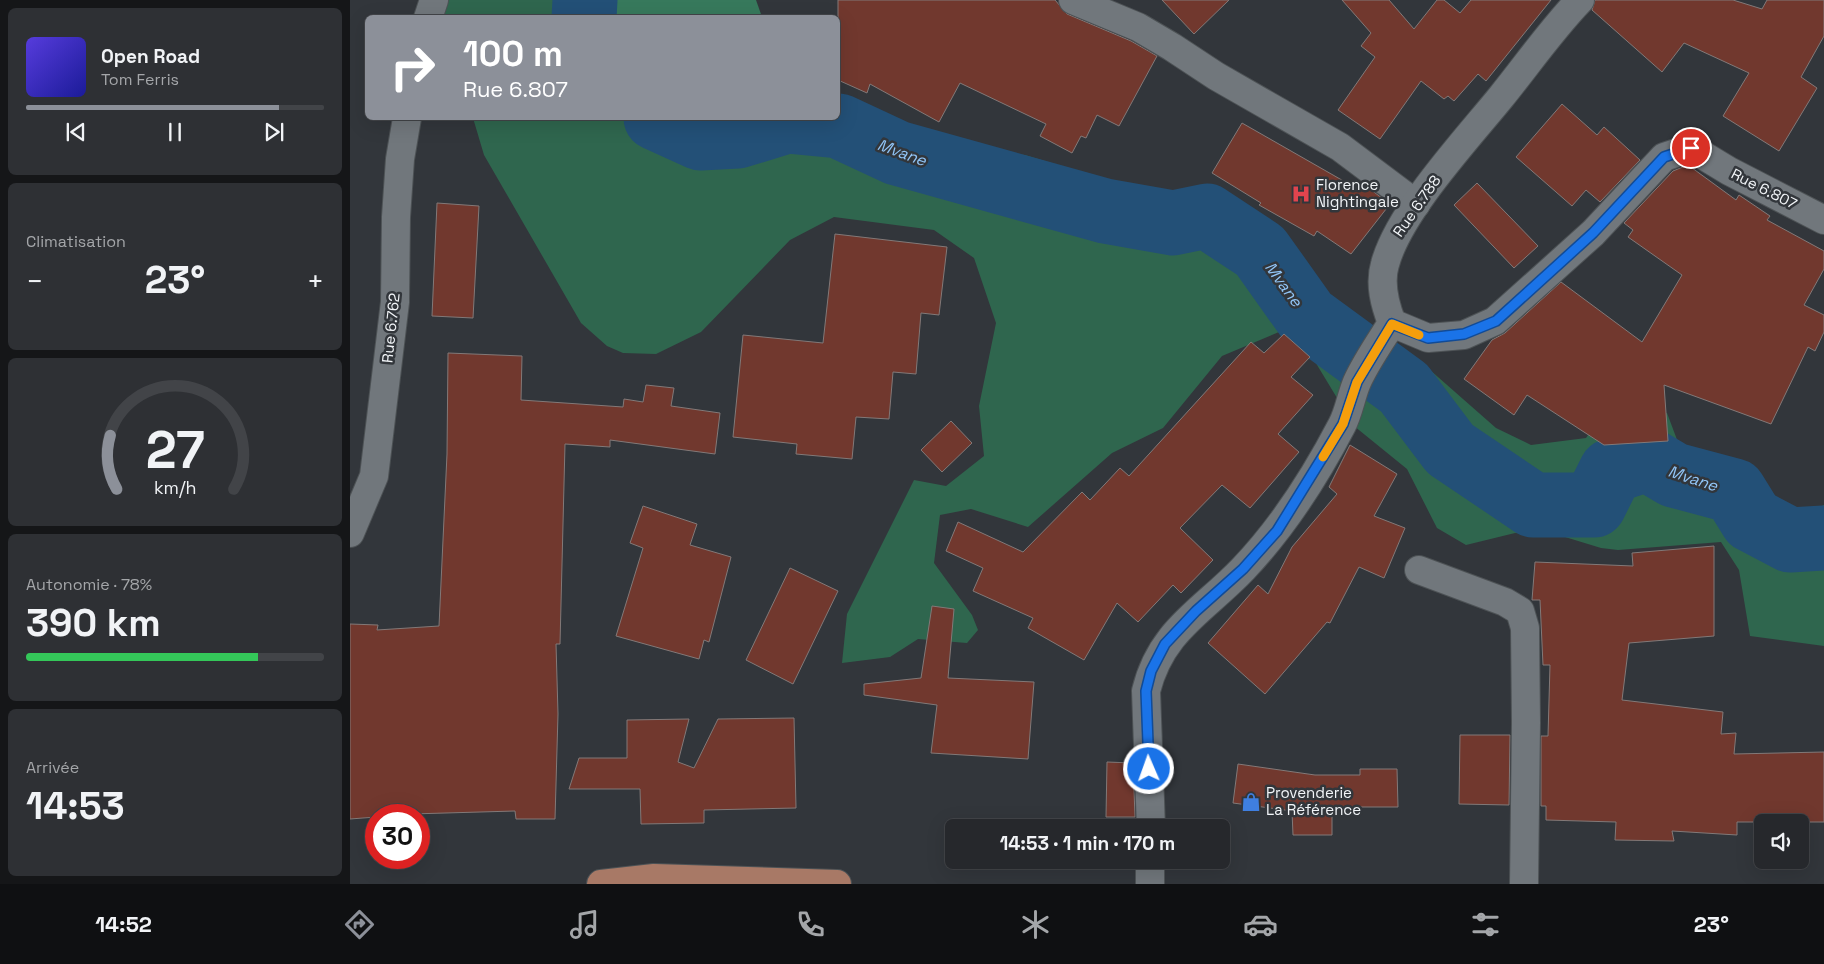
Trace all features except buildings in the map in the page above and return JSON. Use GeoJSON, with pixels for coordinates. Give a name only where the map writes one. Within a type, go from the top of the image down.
{"type":"FeatureCollection","features":[{"type":"Feature","properties":{"kind":"main road"},"geometry":{"type":"LineString","coordinates":[[600,884],[655,881],[837,884]]}},
{"type":"Feature","properties":{"kind":"street"},"geometry":{"type":"LineString","coordinates":[[429,15],[434,0]]}},
{"type":"Feature","properties":{"kind":"street"},"geometry":{"type":"LineString","coordinates":[[1073,0],[1138,27],[1172,46],[1216,76],[1340,147],[1375,171],[1416,204]]}},
{"type":"Feature","properties":{"kind":"street","name":"Rue 6.788"},"geometry":{"type":"LineString","coordinates":[[1385,334],[1384,266],[1393,240],[1416,204],[1578,1]]}},
{"type":"Feature","properties":{"kind":"street","name":"Rue 6.762"},"geometry":{"type":"LineString","coordinates":[[350,533],[374,476],[395,302],[396,217],[400,159],[407,120]]}},
{"type":"Feature","properties":{"kind":"street","name":"Rue 6.807"},"geometry":{"type":"LineString","coordinates":[[1385,334],[1428,338],[1464,334],[1496,321],[1593,233],[1664,157],[1691,148],[1730,171],[1824,220]]}},
{"type":"Feature","properties":{"kind":"street"},"geometry":{"type":"LineString","coordinates":[[1151,819],[1146,691],[1151,671],[1165,644],[1196,611],[1243,569],[1277,531],[1343,424],[1357,382],[1385,334]]}},
{"type":"Feature","properties":{"kind":"street"},"geometry":{"type":"LineString","coordinates":[[1419,570],[1505,602],[1520,611],[1524,628],[1526,714],[1524,884]]}},
{"type":"Feature","properties":{"kind":"street"},"geometry":{"type":"LineString","coordinates":[[1150,869],[1150,884]]}},
{"type":"Feature","properties":{"kind":"green space"},"geometry":{"type":"Polygon","coordinates":[[[433,0],[611,0],[610,15],[442,15],[439,3],[433,0]]]}},
{"type":"Feature","properties":{"kind":"green space"},"geometry":{"type":"Polygon","coordinates":[[[611,0],[756,0],[761,15],[610,15],[611,0]]]}},
{"type":"Feature","properties":{"kind":"green space"},"geometry":{"type":"Polygon","coordinates":[[[840,101],[856,105],[928,146],[1025,155],[1117,183],[1154,204],[1185,235],[1278,271],[1335,306],[1363,328],[1357,352],[1383,373],[1405,359],[1430,370],[1496,428],[1531,445],[1586,438],[1603,414],[1667,413],[1679,445],[1709,456],[1726,465],[1759,495],[1780,510],[1792,513],[1807,512],[1824,505],[1824,646],[1750,636],[1739,570],[1721,542],[1618,550],[1601,548],[1565,537],[1515,533],[1466,545],[1437,528],[1407,469],[1354,426],[1311,355],[1279,332],[1222,356],[1163,428],[1112,453],[1028,527],[971,509],[940,515],[934,563],[972,615],[978,630],[967,643],[918,639],[890,657],[842,663],[847,614],[914,480],[946,486],[984,456],[979,406],[996,323],[974,258],[934,230],[834,217],[790,240],[701,332],[656,354],[623,353],[607,346],[581,323],[484,155],[474,120],[840,120],[840,101]]]}},
{"type":"Feature","properties":{"kind":"waterway","name":"Mvane"},"geometry":{"type":"LineString","coordinates":[[584,15],[585,0]]}},
{"type":"Feature","properties":{"kind":"waterway","name":"Mvane"},"geometry":{"type":"LineString","coordinates":[[660,120],[700,138],[738,136],[787,121],[839,126],[897,153],[1105,211],[1173,223],[1207,216],[1260,251],[1307,317],[1404,388],[1450,449],[1533,505],[1594,505],[1611,471],[1647,459],[1674,475],[1734,491],[1752,520],[1790,540],[1824,538]]}},
{"type":"Feature","properties":{"kind":"slow traffic"},"geometry":{"type":"LineString","coordinates":[[1323,457],[1343,424],[1357,382],[1392,324],[1419,335]]}},
{"type":"Feature","properties":{"kind":"place","name":"Florence Nightingale"},"geometry":{"type":"Point","coordinates":[1301,194]}},
{"type":"Feature","properties":{"kind":"place","name":"Provenderie La Référence"},"geometry":{"type":"Point","coordinates":[1251,802]}},
{"type":"Feature","properties":{"kind":"route"},"geometry":{"type":"LineString","coordinates":[[1149,769],[1146,691],[1151,671],[1165,644],[1196,611],[1243,569],[1277,531],[1343,424],[1357,382],[1392,324],[1428,338],[1464,334],[1496,321],[1593,233],[1664,157],[1691,148]]}}]}
